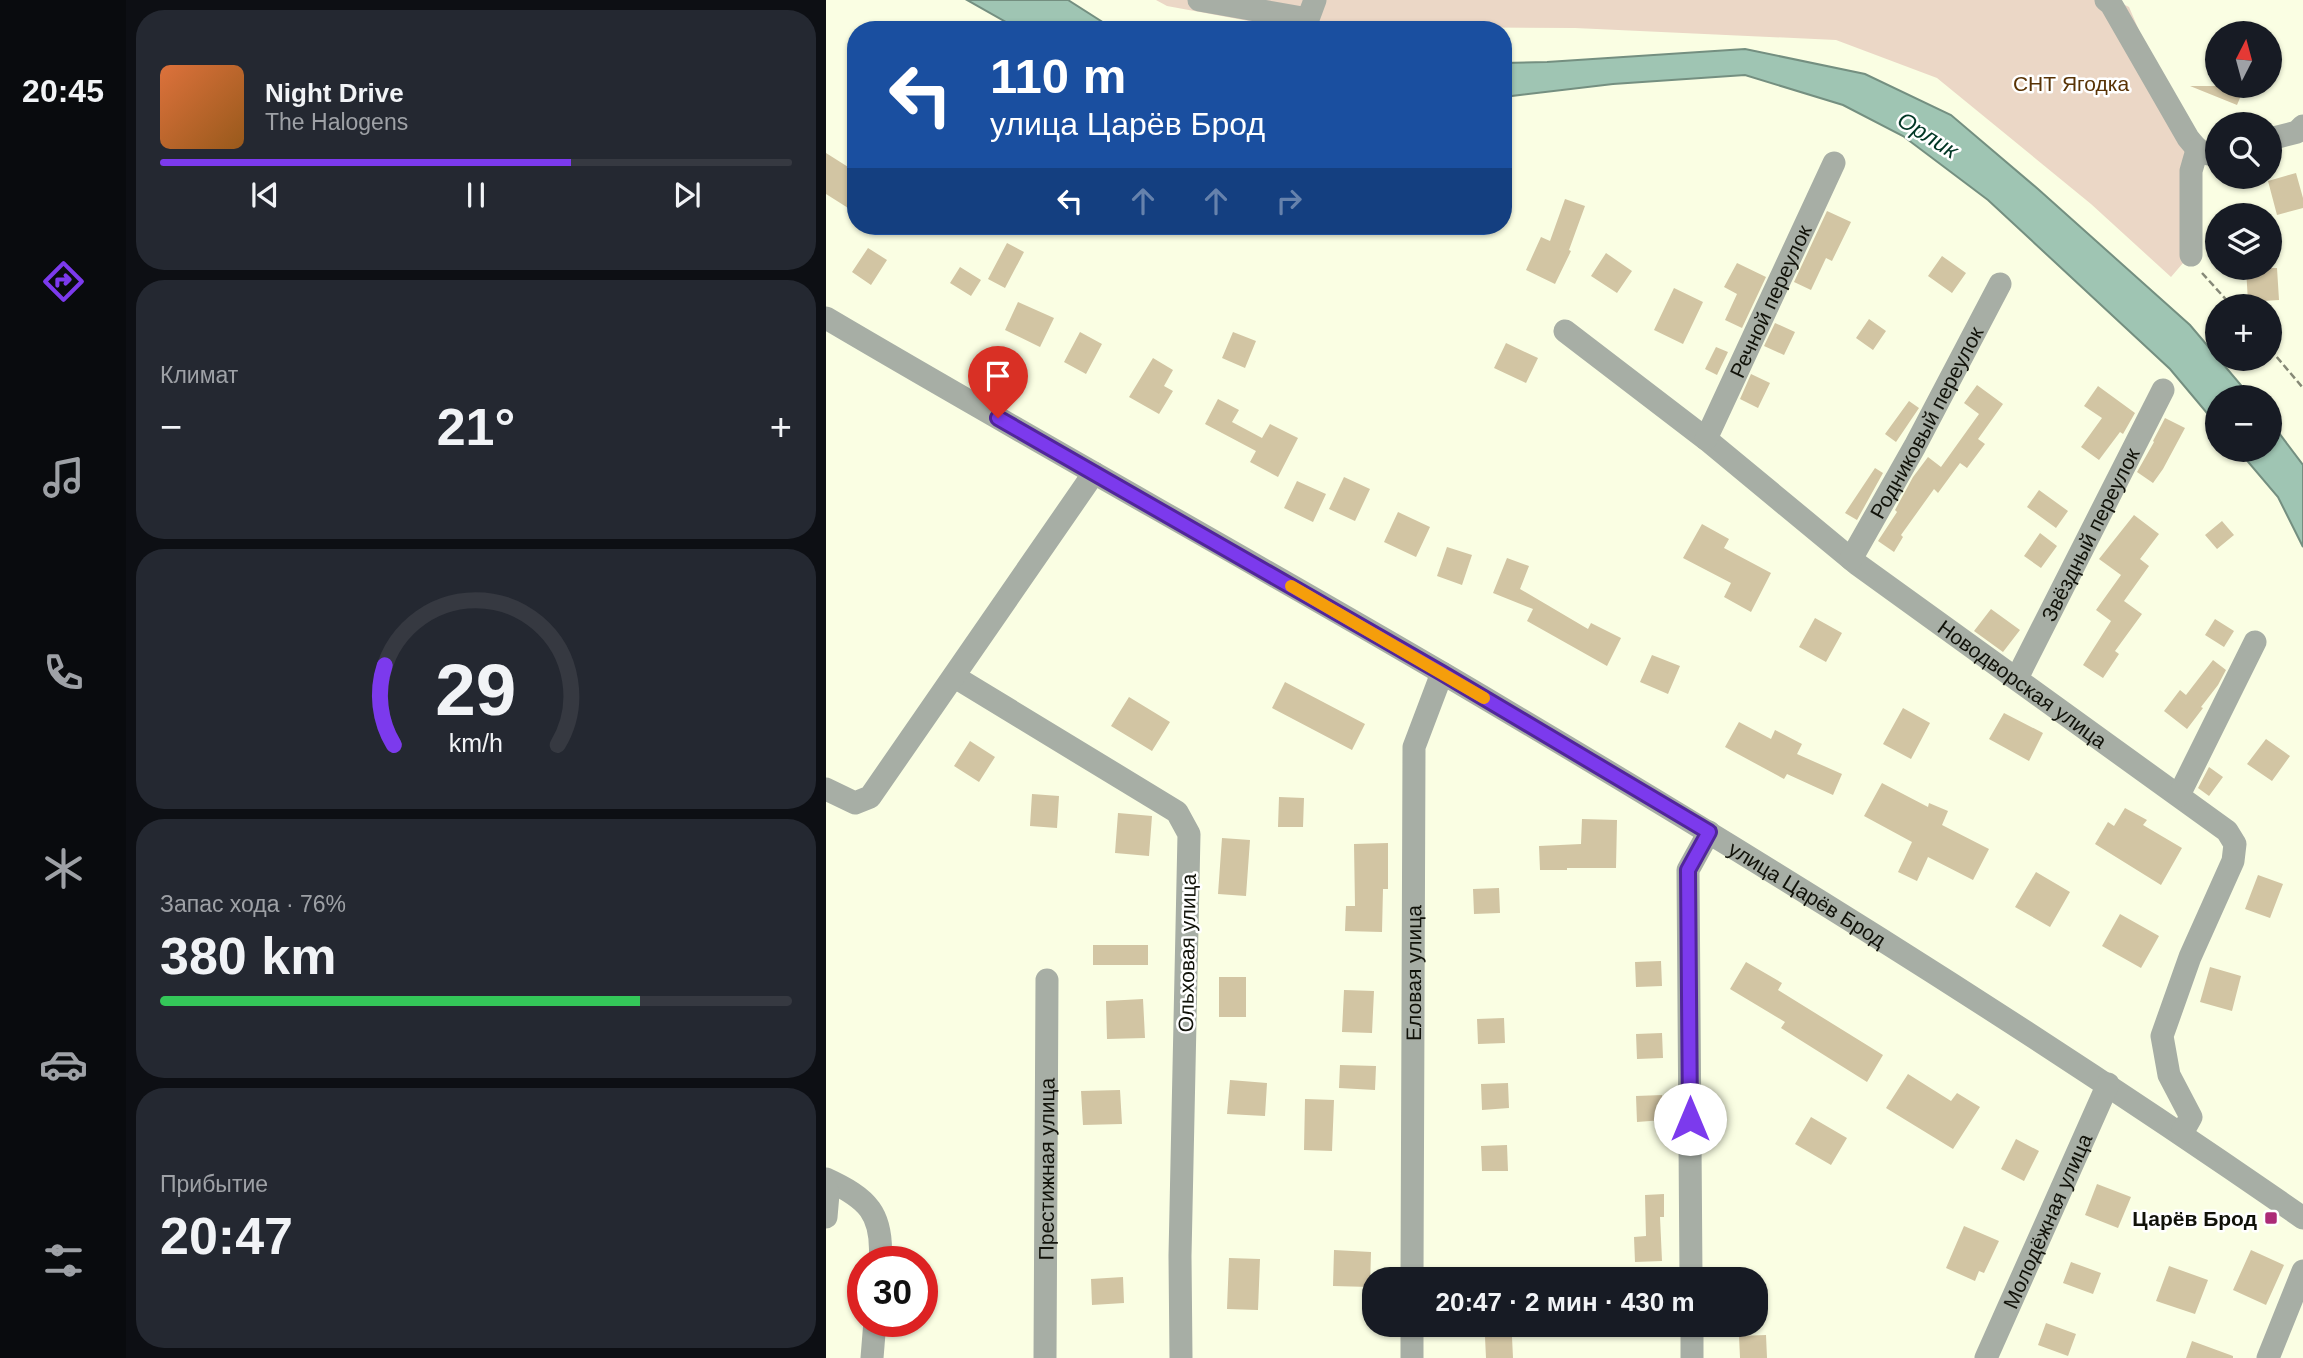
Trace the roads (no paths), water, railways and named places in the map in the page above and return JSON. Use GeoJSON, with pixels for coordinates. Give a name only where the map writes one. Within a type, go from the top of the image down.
{"type":"FeatureCollection","features":[{"type":"Feature","properties":{"kind":"street"},"geometry":{"type":"LineString","coordinates":[[1199,0],[1308,19],[1315,0]]}},
{"type":"Feature","properties":{"kind":"street"},"geometry":{"type":"LineString","coordinates":[[2106,0],[2111,4],[2188,138],[2205,151]]}},
{"type":"Feature","properties":{"kind":"street"},"geometry":{"type":"LineString","coordinates":[[2282,136],[2297,132],[2303,126]]}},
{"type":"Feature","properties":{"kind":"street"},"geometry":{"type":"LineString","coordinates":[[2191,255],[2191,171],[2205,154]]}},
{"type":"Feature","properties":{"kind":"street","name":"Речной переулок"},"geometry":{"type":"LineString","coordinates":[[1706,439],[1834,163]]}},
{"type":"Feature","properties":{"kind":"street","name":"Родниковый переулок"},"geometry":{"type":"LineString","coordinates":[[1851,559],[1915,446],[2000,284]]}},
{"type":"Feature","properties":{"kind":"street","name":"улица Царёв Брод"},"geometry":{"type":"LineString","coordinates":[[826,318],[1442,673],[1709,832],[1911,956],[2108,1084],[2303,1218]]}},
{"type":"Feature","properties":{"kind":"street","name":"Новодворская улица"},"geometry":{"type":"LineString","coordinates":[[1565,331],[1706,439],[1851,559],[2227,831],[2235,844],[2234,861],[2190,957],[2162,1036],[2169,1075],[2190,1117],[2182,1133]]}},
{"type":"Feature","properties":{"kind":"street","name":"Звёздный переулок"},"geometry":{"type":"LineString","coordinates":[[2017,678],[2163,390]]}},
{"type":"Feature","properties":{"kind":"street"},"geometry":{"type":"LineString","coordinates":[[826,789],[855,803],[870,797],[1094,473]]}},
{"type":"Feature","properties":{"kind":"street"},"geometry":{"type":"LineString","coordinates":[[2179,794],[2255,642]]}},
{"type":"Feature","properties":{"kind":"street","name":"Еловая улица"},"geometry":{"type":"LineString","coordinates":[[1412,1267],[1414,747],[1442,673]]}},
{"type":"Feature","properties":{"kind":"street","name":"Ольховая улица"},"geometry":{"type":"LineString","coordinates":[[955,677],[1177,812],[1189,834],[1180,1256],[1181,1358]]}},
{"type":"Feature","properties":{"kind":"street"},"geometry":{"type":"LineString","coordinates":[[1691,1267],[1688,870],[1709,832]]}},
{"type":"Feature","properties":{"kind":"street","name":"Престижная улица"},"geometry":{"type":"LineString","coordinates":[[1045,1358],[1047,980]]}},
{"type":"Feature","properties":{"kind":"street","name":"Молодёжная улица"},"geometry":{"type":"LineString","coordinates":[[1986,1358],[2108,1084]]}},
{"type":"Feature","properties":{"kind":"street"},"geometry":{"type":"LineString","coordinates":[[826,1179],[855,1193],[868,1206],[876,1220],[879,1246]]}},
{"type":"Feature","properties":{"kind":"street"},"geometry":{"type":"LineString","coordinates":[[826,1186],[826,1217]]}},
{"type":"Feature","properties":{"kind":"street"},"geometry":{"type":"LineString","coordinates":[[2268,1358],[2303,1271]]}},
{"type":"Feature","properties":{"kind":"street"},"geometry":{"type":"LineString","coordinates":[[872,1358],[874,1337]]}},
{"type":"Feature","properties":{"kind":"street"},"geometry":{"type":"LineString","coordinates":[[1412,1337],[1412,1358]]}},
{"type":"Feature","properties":{"kind":"street"},"geometry":{"type":"LineString","coordinates":[[1692,1337],[1692,1358]]}},
{"type":"Feature","properties":{"kind":"water"},"geometry":{"type":"Polygon","coordinates":[[[967,0],[1068,0],[1101,21],[1004,21],[967,0]]]}},
{"type":"Feature","properties":{"kind":"water","name":"Орлик"},"geometry":{"type":"Polygon","coordinates":[[[1745,49],[1865,74],[1951,115],[2190,325],[2205,343],[2205,371],[2229,371],[2241,385],[2205,385],[2205,411],[2170,369],[1988,200],[1903,136],[1843,105],[1745,75],[1613,84],[1512,96],[1512,63],[1745,49]]]}},
{"type":"Feature","properties":{"kind":"water"},"geometry":{"type":"Polygon","coordinates":[[[2282,437],[2303,465],[2303,547],[2278,497],[2248,462],[2282,462],[2282,437]]]}},
{"type":"Feature","properties":{"kind":"place","name":"Царёв Брод"},"geometry":{"type":"Point","coordinates":[2271,1218]}},
{"type":"Feature","properties":{"kind":"park label","name":"СНТ Ягодка"},"geometry":{"type":"Point","coordinates":[2071,83]}}]}
